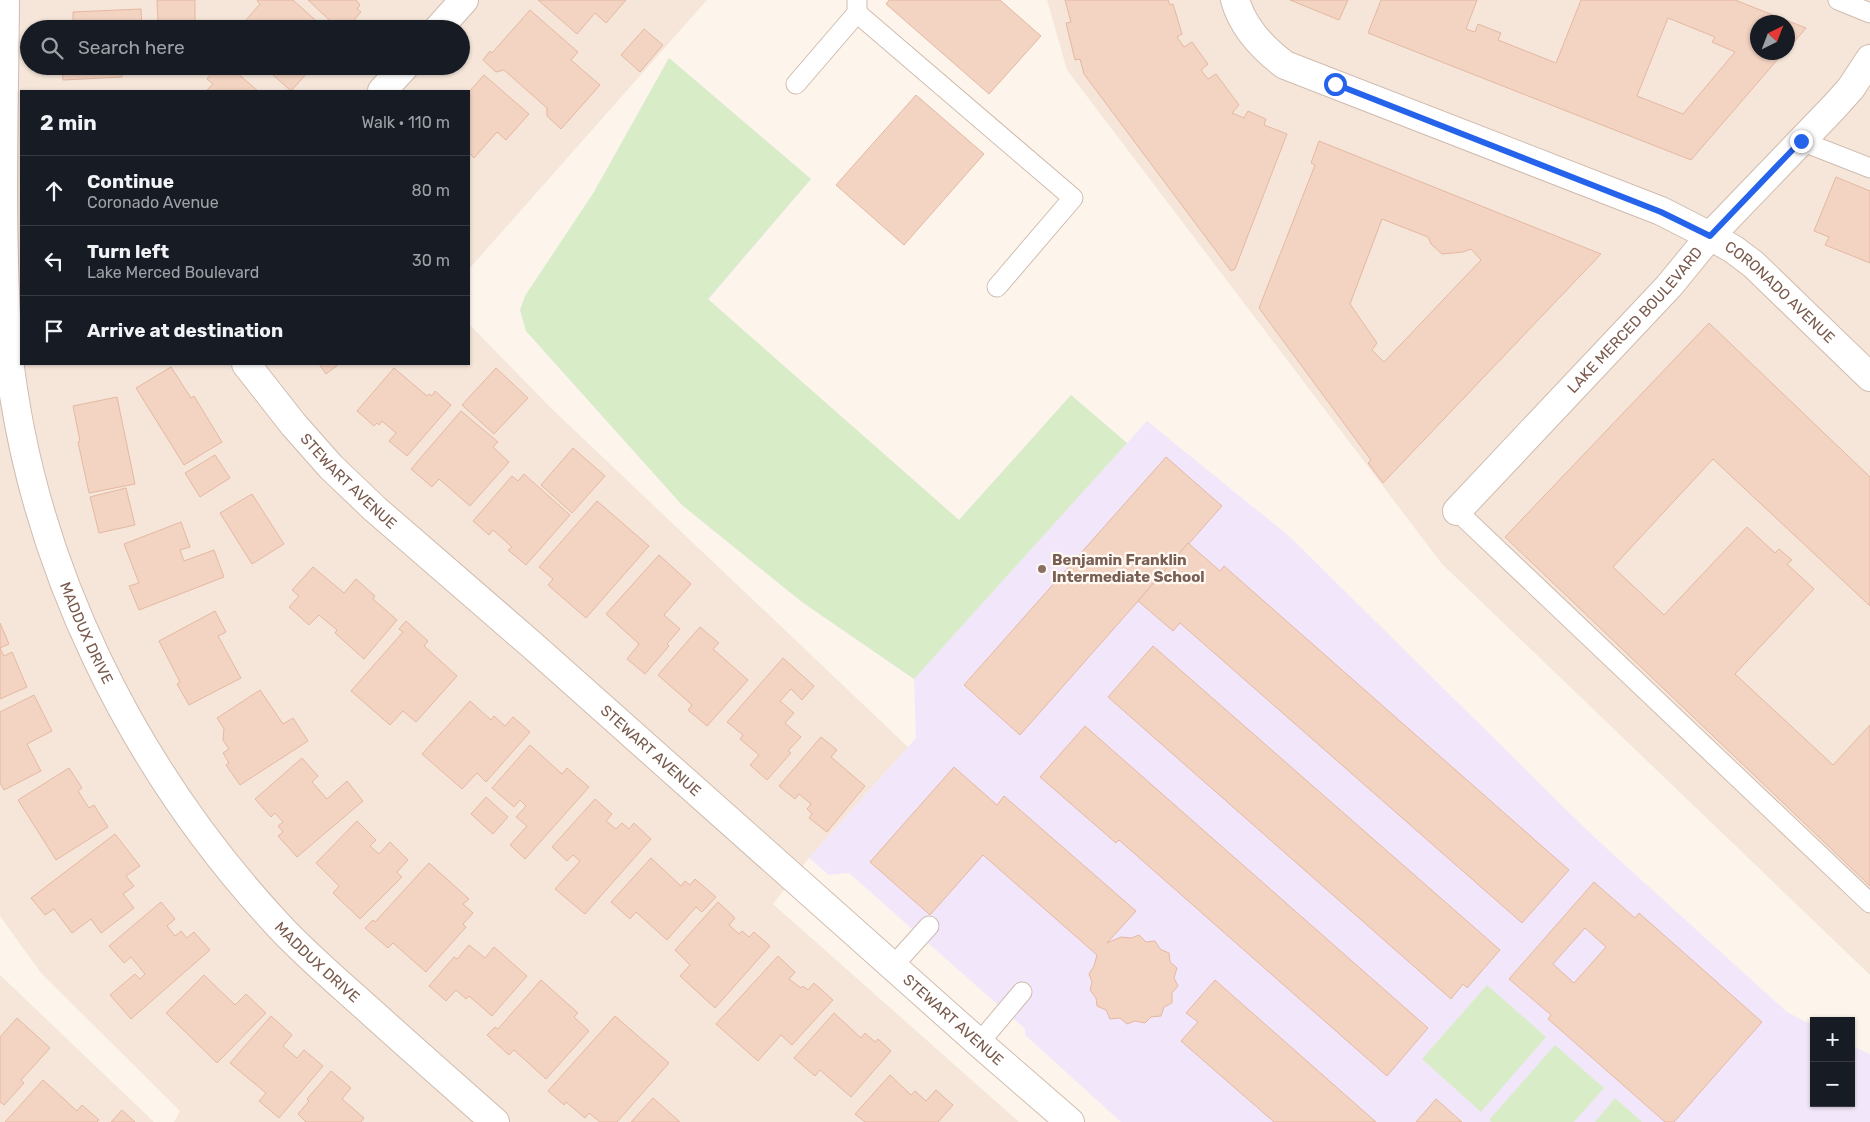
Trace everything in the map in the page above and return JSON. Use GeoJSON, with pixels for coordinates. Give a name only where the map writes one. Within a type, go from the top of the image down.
{"type":"FeatureCollection","features":[{"type":"Feature","properties":{"kind":"street","name":"MADDUX DRIVE"},"geometry":{"type":"LineString","coordinates":[[5,0],[2,235],[4,292],[15,349],[16,409],[30,475],[49,541],[73,606],[100,665],[139,739],[181,804],[230,869],[280,928],[341,985],[496,1122]]}},
{"type":"Feature","properties":{"kind":"street"},"geometry":{"type":"LineString","coordinates":[[446,20],[464,0]]}},
{"type":"Feature","properties":{"kind":"street","name":"CORONADO AVENUE"},"geometry":{"type":"LineString","coordinates":[[1235,0],[1248,29],[1264,49],[1285,65],[1661,212],[1734,249],[1870,377]]}},
{"type":"Feature","properties":{"kind":"street","name":"LAKE MERCED BOULEVARD"},"geometry":{"type":"LineString","coordinates":[[1457,511],[1669,286],[1710,236],[1851,88],[1870,59]]}},
{"type":"Feature","properties":{"kind":"street"},"geometry":{"type":"LineString","coordinates":[[383,90],[397,75]]}},
{"type":"Feature","properties":{"kind":"street","name":"STEWART AVENUE"},"geometry":{"type":"LineString","coordinates":[[247,365],[293,424],[331,467],[375,509],[1070,1122]]}},
{"type":"Feature","properties":{"kind":"lane"},"geometry":{"type":"LineString","coordinates":[[1838,0],[1870,13]]}},
{"type":"Feature","properties":{"kind":"lane"},"geometry":{"type":"LineString","coordinates":[[796,84],[857,7],[1073,198],[997,287]]}},
{"type":"Feature","properties":{"kind":"lane"},"geometry":{"type":"LineString","coordinates":[[1801,141],[1870,168]]}},
{"type":"Feature","properties":{"kind":"lane"},"geometry":{"type":"LineString","coordinates":[[1457,511],[1870,903]]}},
{"type":"Feature","properties":{"kind":"lane"},"geometry":{"type":"LineString","coordinates":[[893,966],[929,926]]}},
{"type":"Feature","properties":{"kind":"lane"},"geometry":{"type":"LineString","coordinates":[[979,1043],[1022,992]]}},
{"type":"Feature","properties":{"kind":"shaded area"},"geometry":{"type":"Polygon","coordinates":[[[0,0],[707,0],[470,268],[470,90],[20,90],[20,365],[470,365],[470,325],[551,408],[908,747],[809,858],[773,904],[1019,1122],[174,1122],[180,1111],[41,973],[0,916],[0,0]]]}},
{"type":"Feature","properties":{"kind":"shaded area"},"geometry":{"type":"Polygon","coordinates":[[[1047,0],[1870,0],[1870,975],[1442,564],[1067,70],[1047,0]]]}},
{"type":"Feature","properties":{"kind":"shaded area","name":"Benjamin Franklin Intermediate School"},"geometry":{"type":"Polygon","coordinates":[[[669,58],[811,179],[708,300],[959,520],[1071,395],[1127,443],[1147,421],[1289,536],[1592,835],[1787,1012],[1810,1024],[1810,1107],[1855,1107],[1855,1047],[1870,1054],[1870,1122],[1121,1122],[1025,1035],[1025,1029],[849,873],[829,875],[809,858],[916,738],[914,679],[802,602],[682,505],[526,331],[520,310],[525,296],[594,192],[669,58]]]}},
{"type":"Feature","properties":{"kind":"shaded area"},"geometry":{"type":"Polygon","coordinates":[[[0,975],[154,1122],[0,1122],[0,975]]]}},
{"type":"Feature","properties":{"kind":"green space"},"geometry":{"type":"Polygon","coordinates":[[[669,58],[811,179],[708,299],[959,520],[1071,395],[1127,443],[914,679],[802,602],[682,505],[526,331],[520,310],[525,296],[594,192],[669,58]]]}},
{"type":"Feature","properties":{"kind":"green space"},"geometry":{"type":"Polygon","coordinates":[[[1487,985],[1546,1037],[1481,1112],[1422,1059],[1487,985]]]}},
{"type":"Feature","properties":{"kind":"green space"},"geometry":{"type":"Polygon","coordinates":[[[1555,1045],[1604,1088],[1574,1122],[1491,1122],[1489,1120],[1555,1045]]]}},
{"type":"Feature","properties":{"kind":"green space"},"geometry":{"type":"Polygon","coordinates":[[[1615,1098],[1642,1122],[1595,1122],[1615,1098]]]}},
{"type":"Feature","properties":{"kind":"building"},"geometry":{"type":"Polygon","coordinates":[[[157,0],[195,0],[195,20],[158,20],[157,0]]]}},
{"type":"Feature","properties":{"kind":"building"},"geometry":{"type":"Polygon","coordinates":[[[293,0],[315,20],[246,20],[260,4],[257,1],[293,0]]]}},
{"type":"Feature","properties":{"kind":"building"},"geometry":{"type":"Polygon","coordinates":[[[308,0],[356,0],[360,5],[357,9],[361,12],[354,20],[329,20],[308,0]]]}},
{"type":"Feature","properties":{"kind":"building"},"geometry":{"type":"Polygon","coordinates":[[[538,0],[626,0],[606,23],[595,13],[577,34],[538,0]]]}},
{"type":"Feature","properties":{"kind":"building"},"geometry":{"type":"Polygon","coordinates":[[[889,0],[1000,0],[1041,36],[989,94],[886,4],[889,0]]]}},
{"type":"Feature","properties":{"kind":"building"},"geometry":{"type":"Polygon","coordinates":[[[1065,0],[1168,0],[1170,5],[1173,4],[1182,34],[1177,37],[1184,47],[1192,42],[1208,64],[1201,70],[1208,79],[1216,74],[1239,105],[1232,113],[1244,118],[1248,111],[1266,119],[1264,125],[1287,134],[1235,269],[1231,271],[1084,74],[1080,59],[1075,60],[1066,23],[1071,22],[1065,0]]]}},
{"type":"Feature","properties":{"kind":"building"},"geometry":{"type":"Polygon","coordinates":[[[1290,0],[1348,0],[1339,20],[1290,0]]]}},
{"type":"Feature","properties":{"kind":"building"},"geometry":{"type":"Polygon","coordinates":[[[1381,0],[1477,0],[1466,29],[1475,32],[1478,24],[1501,33],[1498,40],[1556,63],[1581,0],[1735,0],[1773,15],[1750,15],[1750,60],[1777,60],[1691,160],[1368,33],[1381,0]],[[1668,18],[1637,96],[1683,114],[1735,52],[1712,42],[1715,37],[1668,18]]]}},
{"type":"Feature","properties":{"kind":"building"},"geometry":{"type":"Polygon","coordinates":[[[141,9],[142,20],[73,20],[73,12],[141,9]]]}},
{"type":"Feature","properties":{"kind":"building"},"geometry":{"type":"Polygon","coordinates":[[[530,10],[578,52],[571,60],[600,85],[561,129],[547,116],[547,108],[504,70],[496,72],[483,60],[490,51],[492,53],[530,10]]]}},
{"type":"Feature","properties":{"kind":"building"},"geometry":{"type":"Polygon","coordinates":[[[1795,24],[1806,28],[1795,41],[1795,24]]]}},
{"type":"Feature","properties":{"kind":"building"},"geometry":{"type":"Polygon","coordinates":[[[644,29],[663,45],[640,72],[621,55],[644,29]]]}},
{"type":"Feature","properties":{"kind":"building"},"geometry":{"type":"Polygon","coordinates":[[[63,75],[122,75],[122,77],[63,80],[63,75]]]}},
{"type":"Feature","properties":{"kind":"building"},"geometry":{"type":"Polygon","coordinates":[[[210,75],[239,75],[257,90],[207,90],[213,84],[207,79],[210,75]]]}},
{"type":"Feature","properties":{"kind":"building"},"geometry":{"type":"Polygon","coordinates":[[[273,75],[305,75],[290,90],[273,75]]]}},
{"type":"Feature","properties":{"kind":"building"},"geometry":{"type":"Polygon","coordinates":[[[484,75],[529,114],[506,140],[497,132],[474,158],[470,154],[470,91],[484,75]]]}},
{"type":"Feature","properties":{"kind":"building"},"geometry":{"type":"Polygon","coordinates":[[[916,95],[984,154],[904,245],[836,185],[916,95]]]}},
{"type":"Feature","properties":{"kind":"building"},"geometry":{"type":"Polygon","coordinates":[[[1319,141],[1601,254],[1383,483],[1368,463],[1371,460],[1259,308],[1315,165],[1311,163],[1319,141]],[[1382,219],[1350,304],[1377,343],[1372,350],[1384,362],[1481,260],[1471,249],[1463,252],[1442,254],[1431,244],[1428,237],[1382,219]]]}},
{"type":"Feature","properties":{"kind":"building"},"geometry":{"type":"Polygon","coordinates":[[[1836,177],[1870,191],[1870,263],[1825,245],[1829,237],[1814,231],[1836,177]]]}},
{"type":"Feature","properties":{"kind":"building"},"geometry":{"type":"Polygon","coordinates":[[[1709,323],[1870,477],[1870,606],[1713,459],[1613,567],[1664,615],[1747,527],[1775,553],[1779,549],[1792,560],[1787,564],[1814,589],[1735,674],[1833,765],[1870,725],[1870,886],[1505,537],[1709,323]]]}},
{"type":"Feature","properties":{"kind":"building"},"geometry":{"type":"Polygon","coordinates":[[[320,365],[338,365],[326,374],[320,365]]]}},
{"type":"Feature","properties":{"kind":"building"},"geometry":{"type":"Polygon","coordinates":[[[171,367],[191,398],[194,396],[222,442],[184,465],[136,388],[171,367]]]}},
{"type":"Feature","properties":{"kind":"building"},"geometry":{"type":"Polygon","coordinates":[[[394,368],[427,396],[429,394],[432,396],[435,391],[451,405],[407,456],[389,441],[396,433],[382,421],[379,425],[377,423],[374,426],[357,411],[394,368]]]}},
{"type":"Feature","properties":{"kind":"building"},"geometry":{"type":"Polygon","coordinates":[[[496,368],[528,398],[494,434],[462,405],[496,368]]]}},
{"type":"Feature","properties":{"kind":"building"},"geometry":{"type":"Polygon","coordinates":[[[117,397],[135,484],[89,493],[78,442],[80,441],[73,406],[117,397]]]}},
{"type":"Feature","properties":{"kind":"building"},"geometry":{"type":"Polygon","coordinates":[[[461,411],[498,442],[493,447],[509,462],[470,506],[439,479],[432,487],[411,469],[461,411]]]}},
{"type":"Feature","properties":{"kind":"building"},"geometry":{"type":"Polygon","coordinates":[[[573,448],[605,476],[572,513],[541,485],[573,448]]]}},
{"type":"Feature","properties":{"kind":"building"},"geometry":{"type":"Polygon","coordinates":[[[215,455],[230,478],[200,497],[185,473],[215,455]]]}},
{"type":"Feature","properties":{"kind":"building"},"geometry":{"type":"Polygon","coordinates":[[[1166,457],[1222,506],[1020,735],[964,685],[1166,457]]]}},
{"type":"Feature","properties":{"kind":"building"},"geometry":{"type":"Polygon","coordinates":[[[524,474],[570,515],[526,565],[508,550],[512,547],[493,530],[489,535],[473,521],[512,476],[518,481],[524,474]]]}},
{"type":"Feature","properties":{"kind":"building"},"geometry":{"type":"Polygon","coordinates":[[[126,488],[135,525],[99,533],[90,497],[126,488]]]}},
{"type":"Feature","properties":{"kind":"building"},"geometry":{"type":"Polygon","coordinates":[[[252,494],[284,544],[252,564],[220,513],[252,494]]]}},
{"type":"Feature","properties":{"kind":"building"},"geometry":{"type":"Polygon","coordinates":[[[597,501],[649,546],[586,618],[548,585],[553,579],[539,567],[597,501]]]}},
{"type":"Feature","properties":{"kind":"building"},"geometry":{"type":"Polygon","coordinates":[[[181,522],[190,547],[180,550],[184,561],[214,550],[224,577],[139,610],[129,586],[139,583],[124,544],[181,522]]]}},
{"type":"Feature","properties":{"kind":"building"},"geometry":{"type":"Polygon","coordinates":[[[1188,543],[1220,571],[1224,566],[1569,870],[1522,923],[1180,623],[1173,631],[1138,601],[1188,543]]]}},
{"type":"Feature","properties":{"kind":"building"},"geometry":{"type":"Polygon","coordinates":[[[659,555],[691,584],[664,615],[680,629],[667,644],[669,646],[645,674],[627,659],[639,644],[606,614],[659,555]]]}},
{"type":"Feature","properties":{"kind":"building"},"geometry":{"type":"Polygon","coordinates":[[[313,567],[344,593],[356,579],[375,596],[373,599],[397,620],[364,659],[335,633],[337,630],[319,615],[309,625],[289,607],[299,596],[292,590],[313,567]]]}},
{"type":"Feature","properties":{"kind":"building"},"geometry":{"type":"Polygon","coordinates":[[[215,611],[226,632],[218,636],[241,678],[189,705],[177,684],[180,682],[159,641],[215,611]]]}},
{"type":"Feature","properties":{"kind":"building"},"geometry":{"type":"Polygon","coordinates":[[[406,621],[428,641],[424,646],[457,676],[416,722],[403,711],[390,725],[351,691],[403,632],[399,629],[406,621]]]}},
{"type":"Feature","properties":{"kind":"building"},"geometry":{"type":"Polygon","coordinates":[[[0,623],[9,644],[0,648],[0,623]]]}},
{"type":"Feature","properties":{"kind":"building"},"geometry":{"type":"Polygon","coordinates":[[[700,627],[719,643],[713,649],[748,680],[707,726],[688,710],[692,705],[658,675],[700,627]]]}},
{"type":"Feature","properties":{"kind":"building"},"geometry":{"type":"Polygon","coordinates":[[[1153,646],[1500,950],[1467,988],[1463,984],[1451,999],[1108,697],[1153,646]]]}},
{"type":"Feature","properties":{"kind":"building"},"geometry":{"type":"Polygon","coordinates":[[[0,648],[4,656],[12,652],[27,687],[0,699],[0,648]]]}},
{"type":"Feature","properties":{"kind":"building"},"geometry":{"type":"Polygon","coordinates":[[[783,658],[814,686],[802,700],[791,689],[780,701],[794,713],[785,723],[801,737],[788,751],[791,753],[767,780],[750,765],[759,755],[740,739],[743,735],[727,722],[783,658]]]}},
{"type":"Feature","properties":{"kind":"building"},"geometry":{"type":"Polygon","coordinates":[[[260,690],[283,724],[293,718],[308,741],[240,785],[226,765],[229,763],[223,753],[229,749],[223,740],[224,729],[217,718],[260,690]]]}},
{"type":"Feature","properties":{"kind":"building"},"geometry":{"type":"Polygon","coordinates":[[[34,695],[52,731],[27,744],[41,771],[4,790],[0,783],[0,712],[34,695]]]}},
{"type":"Feature","properties":{"kind":"building"},"geometry":{"type":"Polygon","coordinates":[[[470,701],[491,720],[494,716],[505,726],[513,717],[530,732],[486,782],[477,773],[462,789],[422,754],[470,701]]]}},
{"type":"Feature","properties":{"kind":"building"},"geometry":{"type":"Polygon","coordinates":[[[1085,726],[1428,1028],[1387,1076],[1119,840],[1116,843],[1040,777],[1085,726]]]}},
{"type":"Feature","properties":{"kind":"building"},"geometry":{"type":"Polygon","coordinates":[[[821,737],[837,750],[831,757],[865,786],[827,832],[809,818],[812,814],[807,809],[811,804],[799,794],[795,799],[779,786],[821,737]]]}},
{"type":"Feature","properties":{"kind":"building"},"geometry":{"type":"Polygon","coordinates":[[[530,745],[562,774],[567,768],[589,787],[525,859],[510,845],[527,826],[516,817],[526,806],[520,800],[514,807],[492,788],[530,745]]]}},
{"type":"Feature","properties":{"kind":"building"},"geometry":{"type":"Polygon","coordinates":[[[302,758],[318,776],[312,782],[327,799],[347,781],[363,801],[297,857],[278,836],[283,832],[278,826],[283,822],[275,813],[271,817],[255,799],[302,758]]]}},
{"type":"Feature","properties":{"kind":"building"},"geometry":{"type":"Polygon","coordinates":[[[954,767],[997,805],[1004,796],[1136,911],[1107,943],[1121,937],[1131,938],[1139,935],[1146,942],[1155,941],[1160,949],[1169,953],[1170,962],[1177,968],[1174,978],[1178,986],[1172,993],[1172,1003],[1164,1007],[1161,1016],[1151,1017],[1145,1023],[1135,1021],[1127,1024],[1120,1018],[1110,1019],[1106,1010],[1097,1006],[1096,998],[1090,990],[1092,982],[1089,974],[1094,966],[1097,955],[983,855],[930,915],[870,862],[954,767]]]}},
{"type":"Feature","properties":{"kind":"building"},"geometry":{"type":"Polygon","coordinates":[[[69,768],[82,788],[78,791],[89,808],[94,805],[108,827],[56,860],[18,800],[69,768]]]}},
{"type":"Feature","properties":{"kind":"building"},"geometry":{"type":"Polygon","coordinates":[[[486,797],[508,817],[493,834],[471,814],[486,797]]]}},
{"type":"Feature","properties":{"kind":"building"},"geometry":{"type":"Polygon","coordinates":[[[595,799],[612,814],[606,821],[616,829],[622,823],[629,829],[634,823],[651,839],[585,914],[555,889],[580,861],[573,855],[567,861],[552,847],[595,799]]]}},
{"type":"Feature","properties":{"kind":"building"},"geometry":{"type":"Polygon","coordinates":[[[357,821],[376,840],[370,846],[379,854],[390,842],[408,860],[397,872],[402,877],[360,919],[333,893],[339,886],[316,863],[357,821]]]}},
{"type":"Feature","properties":{"kind":"building"},"geometry":{"type":"Polygon","coordinates":[[[115,834],[140,866],[126,876],[134,886],[123,894],[134,908],[101,933],[91,919],[72,933],[54,909],[45,915],[31,898],[115,834]]]}},
{"type":"Feature","properties":{"kind":"building"},"geometry":{"type":"Polygon","coordinates":[[[651,858],[681,886],[685,881],[690,885],[695,879],[716,897],[702,912],[696,907],[667,940],[636,912],[630,919],[611,902],[651,858]]]}},
{"type":"Feature","properties":{"kind":"building"},"geometry":{"type":"Polygon","coordinates":[[[429,863],[469,899],[463,904],[473,913],[463,924],[466,927],[426,972],[393,943],[388,948],[365,928],[373,920],[375,922],[429,863]]]}},
{"type":"Feature","properties":{"kind":"building"},"geometry":{"type":"Polygon","coordinates":[[[1594,882],[1635,918],[1639,913],[1762,1022],[1674,1122],[1665,1122],[1548,1019],[1551,1015],[1509,979],[1594,882]],[[1585,928],[1553,964],[1574,983],[1606,947],[1585,928]]]}},
{"type":"Feature","properties":{"kind":"building"},"geometry":{"type":"Polygon","coordinates":[[[161,902],[175,919],[167,926],[175,936],[181,931],[187,938],[194,932],[210,950],[131,1019],[110,995],[135,974],[140,979],[145,974],[131,957],[124,963],[109,946],[161,902]]]}},
{"type":"Feature","properties":{"kind":"building"},"geometry":{"type":"Polygon","coordinates":[[[718,902],[735,918],[729,925],[739,934],[742,931],[749,937],[754,932],[770,946],[715,1008],[680,976],[690,965],[675,950],[718,902]]]}},
{"type":"Feature","properties":{"kind":"building"},"geometry":{"type":"Polygon","coordinates":[[[469,945],[485,958],[494,947],[527,976],[492,1016],[469,996],[466,999],[456,990],[446,1001],[429,986],[454,957],[457,959],[469,945]]]}},
{"type":"Feature","properties":{"kind":"building"},"geometry":{"type":"Polygon","coordinates":[[[778,956],[795,972],[789,979],[801,988],[803,986],[808,990],[814,983],[833,1000],[792,1045],[781,1035],[758,1061],[716,1024],[778,956]]]}},
{"type":"Feature","properties":{"kind":"building"},"geometry":{"type":"Polygon","coordinates":[[[204,975],[235,1005],[246,994],[266,1013],[217,1063],[166,1013],[204,975]]]}},
{"type":"Feature","properties":{"kind":"building"},"geometry":{"type":"Polygon","coordinates":[[[541,980],[578,1013],[574,1017],[589,1031],[546,1079],[514,1050],[509,1055],[487,1035],[495,1027],[498,1029],[541,980]]]}},
{"type":"Feature","properties":{"kind":"building"},"geometry":{"type":"Polygon","coordinates":[[[1215,980],[1376,1122],[1274,1122],[1181,1041],[1198,1022],[1186,1013],[1215,980]]]}},
{"type":"Feature","properties":{"kind":"building"},"geometry":{"type":"Polygon","coordinates":[[[834,1013],[861,1038],[865,1033],[875,1042],[878,1039],[891,1051],[851,1097],[820,1070],[815,1076],[794,1058],[834,1013]]]}},
{"type":"Feature","properties":{"kind":"building"},"geometry":{"type":"Polygon","coordinates":[[[271,1016],[292,1035],[283,1046],[297,1058],[304,1050],[323,1066],[279,1118],[259,1101],[266,1093],[230,1063],[271,1016]]]}},
{"type":"Feature","properties":{"kind":"building"},"geometry":{"type":"Polygon","coordinates":[[[615,1016],[669,1063],[617,1122],[600,1122],[589,1113],[585,1118],[566,1102],[564,1105],[548,1091],[615,1016]]]}},
{"type":"Feature","properties":{"kind":"building"},"geometry":{"type":"Polygon","coordinates":[[[17,1018],[50,1048],[21,1080],[24,1083],[4,1105],[0,1102],[0,1037],[17,1018]]]}},
{"type":"Feature","properties":{"kind":"building"},"geometry":{"type":"Polygon","coordinates":[[[331,1071],[351,1088],[342,1099],[364,1118],[361,1122],[306,1122],[298,1114],[309,1101],[307,1099],[331,1071]]]}},
{"type":"Feature","properties":{"kind":"building"},"geometry":{"type":"Polygon","coordinates":[[[890,1075],[911,1095],[915,1091],[926,1101],[936,1090],[953,1105],[938,1122],[865,1122],[855,1114],[890,1075]]]}},
{"type":"Feature","properties":{"kind":"building"},"geometry":{"type":"Polygon","coordinates":[[[43,1080],[77,1111],[82,1105],[99,1120],[97,1122],[5,1122],[43,1080]]]}},
{"type":"Feature","properties":{"kind":"building"},"geometry":{"type":"Polygon","coordinates":[[[653,1098],[680,1122],[631,1122],[653,1098]]]}},
{"type":"Feature","properties":{"kind":"building"},"geometry":{"type":"Polygon","coordinates":[[[1436,1099],[1462,1122],[1416,1122],[1436,1099]]]}},
{"type":"Feature","properties":{"kind":"building"},"geometry":{"type":"Polygon","coordinates":[[[122,1110],[135,1122],[111,1122],[122,1110]]]}},
{"type":"Feature","properties":{"kind":"place","name":"Benjamin Franklin Intermediate School"},"geometry":{"type":"Point","coordinates":[1042,569]}},
{"type":"Feature","properties":{"kind":"route"},"geometry":{"type":"LineString","coordinates":[[1335,84],[1661,212],[1710,236],[1801,141]]}}]}
